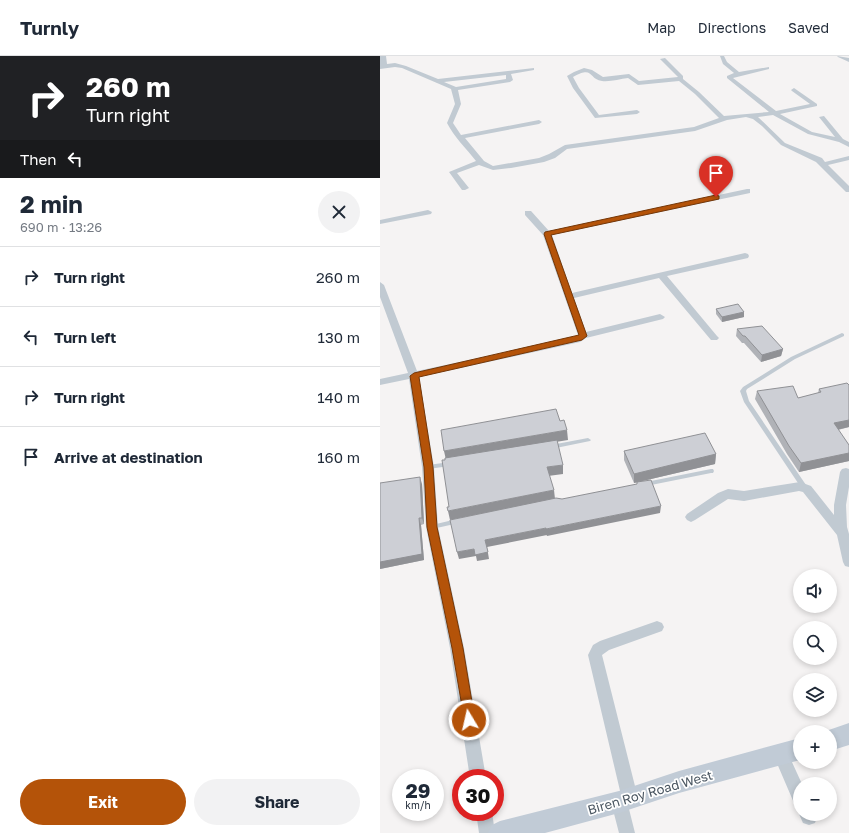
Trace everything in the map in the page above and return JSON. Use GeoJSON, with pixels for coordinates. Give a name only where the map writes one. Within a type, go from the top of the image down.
{"type":"FeatureCollection","features":[{"type":"Feature","properties":{"kind":"main road"},"geometry":{"type":"LineString","coordinates":[[837,738],[849,734]]}},
{"type":"Feature","properties":{"kind":"main road","name":"Biren Roy Road West"},"geometry":{"type":"LineString","coordinates":[[500,833],[541,828],[679,782],[791,752]]}},
{"type":"Feature","properties":{"kind":"street"},"geometry":{"type":"LineString","coordinates":[[383,56],[382,67],[395,65],[404,67],[451,85],[454,89],[458,104],[450,123],[452,129],[467,144],[480,162],[488,167],[511,166],[547,158],[565,147],[694,129],[740,115],[750,116],[775,113],[815,105],[794,90]]}},
{"type":"Feature","properties":{"kind":"street"},"geometry":{"type":"LineString","coordinates":[[840,56],[849,60]]}},
{"type":"Feature","properties":{"kind":"street"},"geometry":{"type":"LineString","coordinates":[[722,57],[725,63],[738,74]]}},
{"type":"Feature","properties":{"kind":"street"},"geometry":{"type":"LineString","coordinates":[[663,60],[681,77],[680,79],[697,93],[723,119]]}},
{"type":"Feature","properties":{"kind":"street"},"geometry":{"type":"LineString","coordinates":[[767,68],[728,76],[775,113],[810,133],[838,140],[849,145]]}},
{"type":"Feature","properties":{"kind":"street"},"geometry":{"type":"LineString","coordinates":[[438,80],[471,78],[532,69]]}},
{"type":"Feature","properties":{"kind":"street"},"geometry":{"type":"LineString","coordinates":[[636,109],[593,112],[573,83],[570,76],[581,71],[590,70],[602,79],[628,76],[639,83],[680,79]]}},
{"type":"Feature","properties":{"kind":"street"},"geometry":{"type":"LineString","coordinates":[[454,89],[508,81],[510,80],[508,72]]}},
{"type":"Feature","properties":{"kind":"street"},"geometry":{"type":"LineString","coordinates":[[750,116],[771,131],[783,144],[824,164],[849,190]]}},
{"type":"Feature","properties":{"kind":"street"},"geometry":{"type":"LineString","coordinates":[[822,117],[828,123],[834,134],[840,139],[838,140]]}},
{"type":"Feature","properties":{"kind":"street"},"geometry":{"type":"LineString","coordinates":[[459,137],[539,122]]}},
{"type":"Feature","properties":{"kind":"street"},"geometry":{"type":"LineString","coordinates":[[824,164],[849,158]]}},
{"type":"Feature","properties":{"kind":"street"},"geometry":{"type":"LineString","coordinates":[[465,188],[453,172],[480,162]]}},
{"type":"Feature","properties":{"kind":"street"},"geometry":{"type":"LineString","coordinates":[[547,234],[747,190]]}},
{"type":"Feature","properties":{"kind":"street"},"geometry":{"type":"LineString","coordinates":[[380,222],[428,212]]}},
{"type":"Feature","properties":{"kind":"street"},"geometry":{"type":"LineString","coordinates":[[528,213],[547,234],[583,336]]}},
{"type":"Feature","properties":{"kind":"street"},"geometry":{"type":"LineString","coordinates":[[569,297],[745,256]]}},
{"type":"Feature","properties":{"kind":"street"},"geometry":{"type":"LineString","coordinates":[[661,275],[714,338]]}},
{"type":"Feature","properties":{"kind":"street"},"geometry":{"type":"LineString","coordinates":[[380,285],[414,376],[428,467],[432,527],[457,648],[477,769]]}},
{"type":"Feature","properties":{"kind":"street"},"geometry":{"type":"LineString","coordinates":[[380,382],[414,376],[580,339],[583,336],[660,317]]}},
{"type":"Feature","properties":{"kind":"street"},"geometry":{"type":"LineString","coordinates":[[846,472],[840,505],[843,534],[849,562]]}},
{"type":"Feature","properties":{"kind":"street"},"geometry":{"type":"LineString","coordinates":[[691,517],[722,496],[728,494],[744,496],[800,486],[804,487],[843,534]]}},
{"type":"Feature","properties":{"kind":"street"},"geometry":{"type":"LineString","coordinates":[[627,833],[625,800],[595,655],[598,649],[604,645],[657,627]]}},
{"type":"Feature","properties":{"kind":"street"},"geometry":{"type":"LineString","coordinates":[[791,752],[796,777]]}},
{"type":"Feature","properties":{"kind":"street"},"geometry":{"type":"LineString","coordinates":[[485,821],[487,833]]}},
{"type":"Feature","properties":{"kind":"lane"},"geometry":{"type":"LineString","coordinates":[[804,487],[746,401],[743,391],[745,388],[793,358],[842,335]]}},
{"type":"Feature","properties":{"kind":"lane"},"geometry":{"type":"LineString","coordinates":[[543,448],[588,440]]}},
{"type":"Feature","properties":{"kind":"lane"},"geometry":{"type":"LineString","coordinates":[[428,467],[460,462]]}},
{"type":"Feature","properties":{"kind":"lane"},"geometry":{"type":"LineString","coordinates":[[642,485],[711,471]]}},
{"type":"Feature","properties":{"kind":"lane"},"geometry":{"type":"LineString","coordinates":[[432,527],[463,520]]}},
{"type":"Feature","properties":{"kind":"building"},"geometry":{"type":"Polygon","coordinates":[[[738,304],[744,312],[722,317],[716,309],[738,304]]]}},
{"type":"Feature","properties":{"kind":"building"},"geometry":{"type":"Polygon","coordinates":[[[762,326],[783,349],[762,355],[737,329],[762,326]]]}},
{"type":"Feature","properties":{"kind":"building"},"geometry":{"type":"Polygon","coordinates":[[[847,383],[849,385],[849,420],[834,423],[849,445],[849,453],[801,463],[789,446],[757,391],[793,386],[798,398],[821,392],[819,389],[847,383]]]}},
{"type":"Feature","properties":{"kind":"building"},"geometry":{"type":"Polygon","coordinates":[[[556,409],[560,421],[564,420],[567,430],[444,451],[441,430],[556,409]]]}},
{"type":"Feature","properties":{"kind":"building"},"geometry":{"type":"Polygon","coordinates":[[[705,433],[716,454],[634,474],[624,451],[705,433]]]}},
{"type":"Feature","properties":{"kind":"building"},"geometry":{"type":"Polygon","coordinates":[[[557,440],[563,465],[547,467],[554,490],[448,511],[447,507],[449,507],[442,460],[445,460],[445,458],[557,440]]]}},
{"type":"Feature","properties":{"kind":"building"},"geometry":{"type":"Polygon","coordinates":[[[420,477],[422,518],[419,518],[422,554],[380,562],[380,483],[420,477]]]}},
{"type":"Feature","properties":{"kind":"building"},"geometry":{"type":"Polygon","coordinates":[[[651,480],[661,506],[485,540],[488,552],[475,555],[474,549],[457,552],[450,520],[556,498],[562,499],[651,480]]]}},
{"type":"Feature","properties":{"kind":"route"},"geometry":{"type":"LineString","coordinates":[[469,720],[457,648],[432,527],[428,467],[414,376],[580,339],[583,336],[547,234],[716,197]]}}]}
